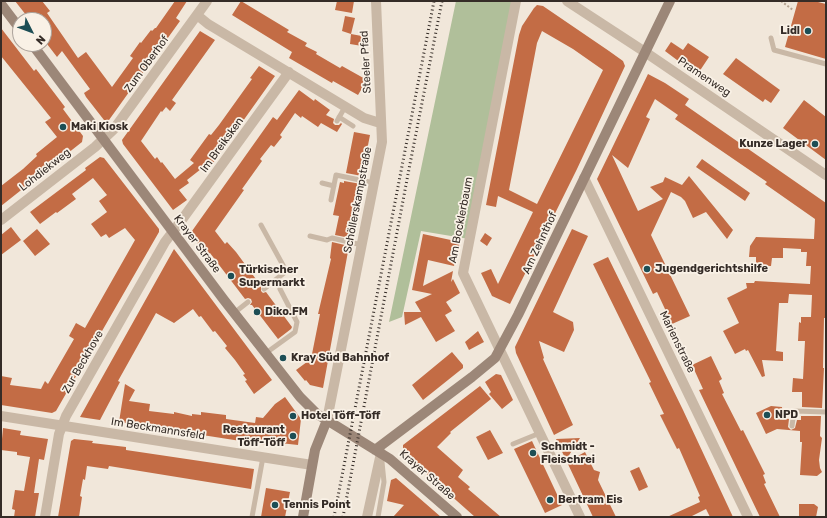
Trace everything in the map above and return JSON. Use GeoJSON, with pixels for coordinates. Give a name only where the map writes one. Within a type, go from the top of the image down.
{"type":"FeatureCollection","features":[{"type":"Feature","properties":{"kind":"main road","name":"Am Zehnthof"},"geometry":{"type":"LineString","coordinates":[[378,451],[489,364],[500,350],[518,316],[670,1]]}},
{"type":"Feature","properties":{"kind":"main road"},"geometry":{"type":"LineString","coordinates":[[1,4],[12,18]]}},
{"type":"Feature","properties":{"kind":"main road","name":"Krayer Straße"},"geometry":{"type":"LineString","coordinates":[[38,52],[234,313],[300,397],[317,414],[390,459],[457,517]]}},
{"type":"Feature","properties":{"kind":"main road"},"geometry":{"type":"LineString","coordinates":[[302,517],[318,442],[328,420]]}},
{"type":"Feature","properties":{"kind":"street","name":"Zum Oberhof"},"geometry":{"type":"LineString","coordinates":[[104,139],[114,129],[207,1]]}},
{"type":"Feature","properties":{"kind":"street","name":"Steeler Pfad"},"geometry":{"type":"LineString","coordinates":[[376,1],[380,123]]}},
{"type":"Feature","properties":{"kind":"street","name":"Am Bocklerbaum"},"geometry":{"type":"LineString","coordinates":[[516,1],[463,273],[580,517]]}},
{"type":"Feature","properties":{"kind":"street","name":"Pramenweg"},"geometry":{"type":"LineString","coordinates":[[567,1],[826,175]]}},
{"type":"Feature","properties":{"kind":"street"},"geometry":{"type":"LineString","coordinates":[[197,16],[364,118],[380,123]]}},
{"type":"Feature","properties":{"kind":"street","name":"Im Breiksken"},"geometry":{"type":"LineString","coordinates":[[173,231],[290,72]]}},
{"type":"Feature","properties":{"kind":"street","name":"Schöllerskampstraße"},"geometry":{"type":"LineString","coordinates":[[328,420],[382,142],[380,123]]}},
{"type":"Feature","properties":{"kind":"street","name":"Lohdiekweg"},"geometry":{"type":"LineString","coordinates":[[1,220],[104,139]]}},
{"type":"Feature","properties":{"kind":"street","name":"Marienstraße"},"geometry":{"type":"LineString","coordinates":[[584,178],[748,517]]}},
{"type":"Feature","properties":{"kind":"street","name":"Zur Beckhove"},"geometry":{"type":"LineString","coordinates":[[45,517],[61,426],[162,247],[173,231]]}},
{"type":"Feature","properties":{"kind":"street","name":"Im Beckmannsfeld"},"geometry":{"type":"LineString","coordinates":[[1,416],[312,465]]}},
{"type":"Feature","properties":{"kind":"street","name":"Krayer Straße"},"geometry":{"type":"LineString","coordinates":[[368,517],[378,451]]}},
{"type":"Feature","properties":{"kind":"lane"},"geometry":{"type":"LineString","coordinates":[[771,38],[774,50],[826,64]]}},
{"type":"Feature","properties":{"kind":"lane"},"geometry":{"type":"LineString","coordinates":[[345,106],[338,119],[353,126]]}},
{"type":"Feature","properties":{"kind":"lane"},"geometry":{"type":"LineString","coordinates":[[331,200],[336,175],[374,184]]}},
{"type":"Feature","properties":{"kind":"lane"},"geometry":{"type":"LineString","coordinates":[[322,183],[334,186]]}},
{"type":"Feature","properties":{"kind":"lane"},"geometry":{"type":"LineString","coordinates":[[261,225],[284,267],[284,273],[264,289]]}},
{"type":"Feature","properties":{"kind":"lane"},"geometry":{"type":"LineString","coordinates":[[310,236],[327,240],[332,238],[362,245]]}},
{"type":"Feature","properties":{"kind":"lane"},"geometry":{"type":"LineString","coordinates":[[266,353],[295,332],[297,322],[280,289]]}},
{"type":"Feature","properties":{"kind":"lane"},"geometry":{"type":"LineString","coordinates":[[234,313],[248,302]]}},
{"type":"Feature","properties":{"kind":"lane"},"geometry":{"type":"LineString","coordinates":[[792,426],[794,411],[826,412]]}},
{"type":"Feature","properties":{"kind":"lane"},"geometry":{"type":"LineString","coordinates":[[513,444],[540,433]]}},
{"type":"Feature","properties":{"kind":"lane"},"geometry":{"type":"LineString","coordinates":[[378,451],[384,482],[378,517]]}},
{"type":"Feature","properties":{"kind":"lane"},"geometry":{"type":"LineString","coordinates":[[252,517],[263,457]]}},
{"type":"Feature","properties":{"kind":"path"},"geometry":{"type":"LineString","coordinates":[[781,1],[793,10]]}},
{"type":"Feature","properties":{"kind":"green space"},"geometry":{"type":"Polygon","coordinates":[[[456,1],[515,1],[469,239],[421,231],[402,317],[389,322],[456,1]]]}},
{"type":"Feature","properties":{"kind":"building"},"geometry":{"type":"Polygon","coordinates":[[[15,1],[42,1],[50,11],[48,12],[24,12],[15,1]]]}},
{"type":"Feature","properties":{"kind":"building"},"geometry":{"type":"Polygon","coordinates":[[[175,1],[187,1],[176,18],[180,21],[109,120],[104,120],[86,97],[84,93],[90,89],[62,51],[57,57],[52,50],[52,20],[78,58],[86,52],[112,87],[133,58],[130,56],[140,42],[141,43],[151,30],[152,31],[156,28],[175,1]]]}},
{"type":"Feature","properties":{"kind":"building"},"geometry":{"type":"Polygon","coordinates":[[[241,1],[289,30],[287,32],[307,43],[305,46],[317,52],[316,54],[340,68],[342,66],[367,80],[358,95],[333,81],[332,83],[289,58],[292,52],[232,15],[241,1]]]}},
{"type":"Feature","properties":{"kind":"building"},"geometry":{"type":"Polygon","coordinates":[[[337,1],[354,1],[352,13],[335,10],[337,1]]]}},
{"type":"Feature","properties":{"kind":"building","name":"Lidl"},"geometry":{"type":"Polygon","coordinates":[[[798,1],[814,1],[826,4],[826,59],[785,47],[798,1]]]}},
{"type":"Feature","properties":{"kind":"building"},"geometry":{"type":"Polygon","coordinates":[[[537,5],[543,6],[623,61],[625,66],[577,169],[510,304],[492,296],[481,273],[491,269],[498,284],[533,212],[498,196],[496,207],[486,205],[519,35],[522,26],[537,5]],[[542,31],[537,43],[509,190],[537,204],[603,70],[573,49],[542,31]]]}},
{"type":"Feature","properties":{"kind":"building"},"geometry":{"type":"Polygon","coordinates":[[[345,16],[355,18],[351,34],[342,31],[345,16]]]}},
{"type":"Feature","properties":{"kind":"building"},"geometry":{"type":"Polygon","coordinates":[[[1,28],[12,42],[12,52],[19,52],[34,71],[36,69],[65,107],[63,109],[83,136],[82,142],[1,206],[1,186],[23,169],[37,156],[36,154],[57,137],[45,122],[51,118],[1,56],[1,28]]]}},
{"type":"Feature","properties":{"kind":"building"},"geometry":{"type":"Polygon","coordinates":[[[200,31],[215,40],[172,100],[176,103],[170,111],[166,107],[162,112],[161,111],[141,141],[155,159],[157,157],[161,163],[162,162],[175,179],[194,163],[190,160],[209,134],[211,135],[219,125],[252,79],[250,78],[259,66],[275,76],[206,173],[201,169],[187,180],[189,183],[179,190],[187,200],[173,210],[123,144],[122,140],[200,31]]]}},
{"type":"Feature","properties":{"kind":"building"},"geometry":{"type":"Polygon","coordinates":[[[351,34],[367,37],[368,47],[350,44],[351,34]]]}},
{"type":"Feature","properties":{"kind":"building"},"geometry":{"type":"Polygon","coordinates":[[[671,42],[683,50],[688,43],[709,57],[697,75],[665,51],[671,42]]]}},
{"type":"Feature","properties":{"kind":"building"},"geometry":{"type":"Polygon","coordinates":[[[736,58],[780,90],[771,103],[765,99],[763,102],[723,74],[736,58]]]}},
{"type":"Feature","properties":{"kind":"building"},"geometry":{"type":"Polygon","coordinates":[[[648,74],[689,99],[685,105],[826,203],[826,318],[824,318],[822,408],[802,407],[802,392],[792,392],[793,378],[803,379],[805,341],[798,341],[799,322],[801,323],[801,317],[811,317],[812,295],[789,294],[788,303],[779,303],[776,351],[783,352],[783,361],[762,360],[765,376],[762,377],[748,350],[746,351],[745,349],[735,354],[723,331],[739,323],[727,298],[747,288],[746,283],[754,283],[755,281],[810,284],[811,266],[806,266],[807,252],[801,252],[801,249],[783,248],[783,258],[772,258],[771,266],[756,266],[756,257],[749,257],[750,246],[756,237],[814,239],[815,219],[765,184],[767,182],[675,119],[678,115],[655,99],[646,117],[650,119],[628,168],[612,155],[638,211],[663,199],[650,187],[663,182],[665,177],[682,185],[689,176],[733,230],[727,239],[706,212],[693,218],[685,201],[681,197],[671,192],[651,235],[690,316],[672,324],[657,292],[653,294],[597,179],[648,74]]]}},
{"type":"Feature","properties":{"kind":"building"},"geometry":{"type":"Polygon","coordinates":[[[299,90],[330,110],[326,115],[334,119],[333,123],[335,125],[342,124],[337,132],[321,123],[318,127],[295,113],[280,135],[282,137],[274,147],[271,145],[260,159],[262,161],[242,189],[244,190],[215,231],[225,244],[227,242],[236,252],[261,286],[261,291],[263,293],[266,292],[292,327],[278,339],[252,305],[250,305],[252,302],[251,299],[245,299],[210,253],[207,255],[192,236],[192,231],[273,117],[277,120],[299,90]]]}},
{"type":"Feature","properties":{"kind":"building","name":"Kunze Lager"},"geometry":{"type":"Polygon","coordinates":[[[804,100],[826,117],[826,160],[783,128],[804,100]]]}},
{"type":"Feature","properties":{"kind":"building"},"geometry":{"type":"Polygon","coordinates":[[[354,132],[370,135],[362,176],[346,173],[354,132]]]}},
{"type":"Feature","properties":{"kind":"building"},"geometry":{"type":"Polygon","coordinates":[[[100,157],[104,158],[159,229],[159,232],[56,411],[52,413],[1,405],[1,376],[12,378],[10,385],[41,389],[45,381],[48,384],[74,339],[69,336],[76,323],[85,328],[135,240],[125,228],[109,238],[106,234],[101,237],[91,224],[107,212],[99,201],[107,195],[93,178],[72,194],[76,199],[40,224],[30,212],[86,170],[85,168],[100,157]]]}},
{"type":"Feature","properties":{"kind":"building"},"geometry":{"type":"Polygon","coordinates":[[[702,159],[750,193],[745,201],[696,167],[702,159]]]}},
{"type":"Feature","properties":{"kind":"building"},"geometry":{"type":"Polygon","coordinates":[[[344,181],[361,184],[350,238],[335,235],[339,216],[333,215],[340,182],[344,183],[344,181]]]}},
{"type":"Feature","properties":{"kind":"building"},"geometry":{"type":"Polygon","coordinates":[[[11,227],[21,240],[1,255],[1,235],[11,227]]]}},
{"type":"Feature","properties":{"kind":"building"},"geometry":{"type":"Polygon","coordinates":[[[37,229],[50,244],[35,256],[23,241],[37,229]]]}},
{"type":"Feature","properties":{"kind":"building"},"geometry":{"type":"Polygon","coordinates":[[[572,229],[588,236],[553,312],[573,322],[574,330],[564,352],[539,341],[543,359],[573,425],[554,435],[516,353],[515,347],[572,229]]]}},
{"type":"Feature","properties":{"kind":"building"},"geometry":{"type":"Polygon","coordinates":[[[485,233],[492,238],[487,246],[480,241],[485,233]]]}},
{"type":"Feature","properties":{"kind":"building"},"geometry":{"type":"Polygon","coordinates":[[[423,234],[460,242],[454,266],[428,260],[423,286],[453,271],[451,282],[453,279],[460,293],[446,302],[452,311],[445,315],[455,331],[436,342],[421,317],[405,325],[404,312],[421,312],[415,302],[432,294],[412,290],[423,234]]]}},
{"type":"Feature","properties":{"kind":"building"},"geometry":{"type":"Polygon","coordinates":[[[332,242],[349,246],[323,388],[310,385],[296,370],[311,359],[320,314],[318,314],[331,259],[332,242]]]}},
{"type":"Feature","properties":{"kind":"building"},"geometry":{"type":"Polygon","coordinates":[[[174,249],[272,380],[254,394],[245,381],[247,380],[243,375],[245,374],[225,348],[227,346],[215,331],[213,332],[201,316],[199,317],[193,309],[174,323],[156,313],[118,381],[120,382],[100,420],[80,417],[174,249]]]}},
{"type":"Feature","properties":{"kind":"building"},"geometry":{"type":"Polygon","coordinates":[[[608,257],[683,410],[733,517],[710,517],[706,509],[690,517],[667,517],[700,502],[698,497],[700,496],[679,448],[677,449],[660,415],[664,414],[649,383],[651,382],[593,264],[608,257]]]}},
{"type":"Feature","properties":{"kind":"building"},"geometry":{"type":"Polygon","coordinates":[[[478,331],[484,342],[469,350],[465,342],[478,331]]]}},
{"type":"Feature","properties":{"kind":"building"},"geometry":{"type":"Polygon","coordinates":[[[452,352],[463,365],[463,368],[423,400],[412,385],[452,352]]]}},
{"type":"Feature","properties":{"kind":"building"},"geometry":{"type":"Polygon","coordinates":[[[711,356],[722,379],[719,381],[724,393],[722,394],[741,431],[743,430],[765,474],[763,475],[766,483],[764,484],[780,517],[760,517],[699,390],[703,389],[692,365],[711,356]]]}},
{"type":"Feature","properties":{"kind":"building"},"geometry":{"type":"Polygon","coordinates":[[[496,374],[501,375],[513,400],[502,409],[489,394],[491,392],[485,382],[496,374]]]}},
{"type":"Feature","properties":{"kind":"building"},"geometry":{"type":"Polygon","coordinates":[[[125,384],[135,390],[129,401],[150,404],[149,411],[174,414],[174,412],[192,416],[192,414],[201,415],[201,412],[226,415],[226,419],[255,423],[256,417],[263,418],[275,404],[285,397],[301,419],[298,445],[280,443],[279,447],[119,422],[125,384]]]}},
{"type":"Feature","properties":{"kind":"building"},"geometry":{"type":"Polygon","coordinates":[[[480,386],[491,399],[450,432],[451,433],[437,447],[463,470],[458,477],[470,487],[468,489],[501,517],[475,517],[403,453],[403,445],[480,386]]]}},
{"type":"Feature","properties":{"kind":"building"},"geometry":{"type":"Polygon","coordinates":[[[771,406],[782,407],[783,418],[789,419],[788,427],[791,430],[795,428],[797,420],[801,420],[801,416],[821,416],[820,436],[822,438],[819,460],[822,472],[817,476],[800,475],[802,442],[800,442],[800,431],[777,429],[766,434],[756,413],[771,406]]]}},
{"type":"Feature","properties":{"kind":"building"},"geometry":{"type":"Polygon","coordinates":[[[3,428],[21,431],[20,435],[48,439],[44,460],[39,459],[34,493],[39,493],[35,517],[14,517],[15,510],[12,509],[15,490],[24,491],[30,457],[17,455],[17,452],[1,450],[3,428]]]}},
{"type":"Feature","properties":{"kind":"building"},"geometry":{"type":"Polygon","coordinates":[[[490,430],[503,453],[488,460],[476,437],[490,430]]]}},
{"type":"Feature","properties":{"kind":"building"},"geometry":{"type":"Polygon","coordinates":[[[580,438],[566,460],[556,439],[580,438]]]}},
{"type":"Feature","properties":{"kind":"building"},"geometry":{"type":"Polygon","coordinates":[[[74,439],[93,441],[92,443],[126,447],[126,450],[254,469],[251,489],[109,466],[108,469],[87,466],[85,480],[83,479],[80,496],[82,497],[79,517],[58,517],[71,441],[74,439]]]}},
{"type":"Feature","properties":{"kind":"building"},"geometry":{"type":"Polygon","coordinates":[[[532,441],[562,505],[545,513],[514,449],[532,441]]]}},
{"type":"Feature","properties":{"kind":"building"},"geometry":{"type":"Polygon","coordinates":[[[585,452],[594,470],[600,472],[598,480],[616,517],[593,517],[567,462],[585,452]]]}},
{"type":"Feature","properties":{"kind":"building"},"geometry":{"type":"Polygon","coordinates":[[[639,467],[648,487],[639,491],[630,471],[639,467]]]}},
{"type":"Feature","properties":{"kind":"building"},"geometry":{"type":"Polygon","coordinates":[[[396,478],[441,517],[393,517],[404,505],[387,501],[391,480],[396,478]]]}},
{"type":"Feature","properties":{"kind":"building","name":"Tennis Point"},"geometry":{"type":"Polygon","coordinates":[[[266,488],[290,492],[285,517],[261,517],[266,488]]]}},
{"type":"Feature","properties":{"kind":"building"},"geometry":{"type":"Polygon","coordinates":[[[799,504],[814,504],[818,507],[816,517],[799,517],[799,504]]]}},
{"type":"Feature","properties":{"kind":"railway"},"geometry":{"type":"LineString","coordinates":[[334,517],[434,1]]}},
{"type":"Feature","properties":{"kind":"railway"},"geometry":{"type":"LineString","coordinates":[[343,517],[442,1]]}},
{"type":"Feature","properties":{"kind":"place","name":"Lidl"},"geometry":{"type":"Point","coordinates":[808,31]}},
{"type":"Feature","properties":{"kind":"place","name":"Maki Kiosk"},"geometry":{"type":"Point","coordinates":[63,127]}},
{"type":"Feature","properties":{"kind":"place","name":"Kunze Lager"},"geometry":{"type":"Point","coordinates":[815,144]}},
{"type":"Feature","properties":{"kind":"place","name":"Jugendgerichtshilfe"},"geometry":{"type":"Point","coordinates":[647,269]}},
{"type":"Feature","properties":{"kind":"place","name":"Türkischer Supermarkt"},"geometry":{"type":"Point","coordinates":[231,276]}},
{"type":"Feature","properties":{"kind":"place","name":"Diko.FM"},"geometry":{"type":"Point","coordinates":[257,312]}},
{"type":"Feature","properties":{"kind":"place","name":"Kray Süd Bahnhof"},"geometry":{"type":"Point","coordinates":[283,358]}},
{"type":"Feature","properties":{"kind":"place","name":"NPD"},"geometry":{"type":"Point","coordinates":[767,415]}},
{"type":"Feature","properties":{"kind":"place","name":"Hotel Töff-Töff"},"geometry":{"type":"Point","coordinates":[293,416]}},
{"type":"Feature","properties":{"kind":"place","name":"Restaurant Töff-Töff"},"geometry":{"type":"Point","coordinates":[293,436]}},
{"type":"Feature","properties":{"kind":"place","name":"Schmidt - Fleischrei"},"geometry":{"type":"Point","coordinates":[533,453]}},
{"type":"Feature","properties":{"kind":"place","name":"Bertram Eis"},"geometry":{"type":"Point","coordinates":[550,500]}},
{"type":"Feature","properties":{"kind":"place","name":"Tennis Point"},"geometry":{"type":"Point","coordinates":[275,505]}}]}
